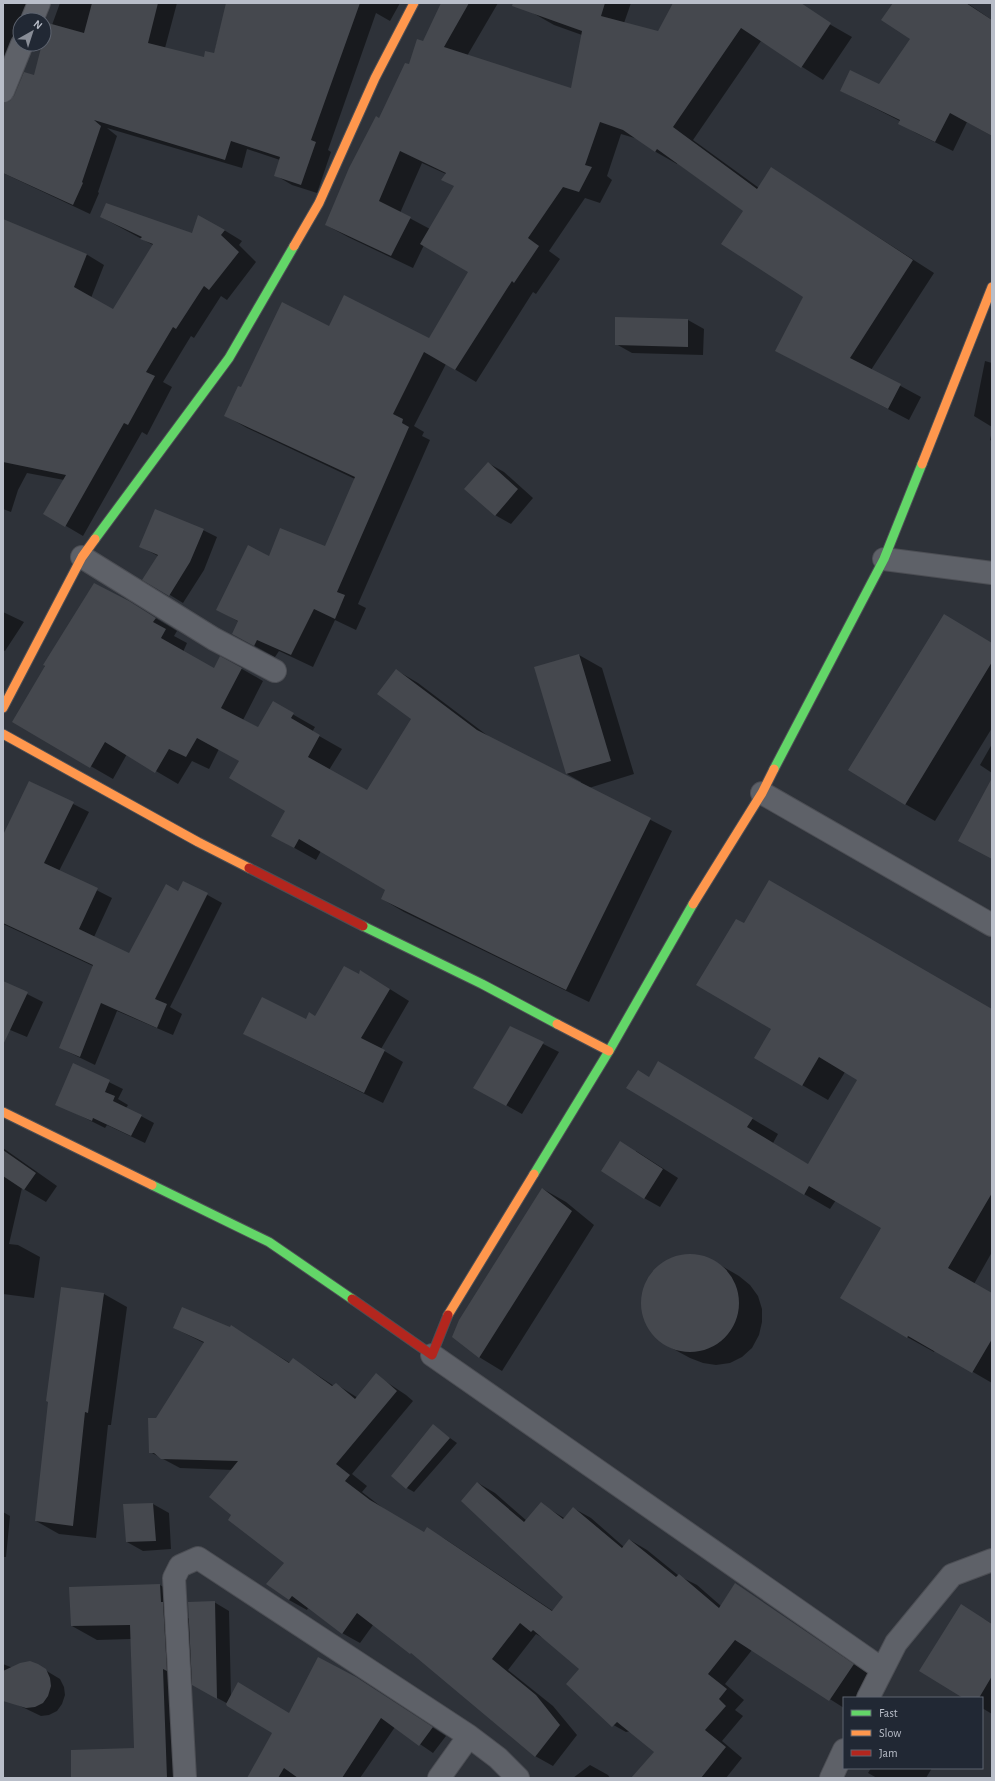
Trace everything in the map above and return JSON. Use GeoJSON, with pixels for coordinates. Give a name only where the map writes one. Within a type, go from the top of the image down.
{"type":"FeatureCollection","features":[{"type":"Feature","properties":{"kind":"street"},"geometry":{"type":"LineString","coordinates":[[6,696],[82,557],[229,358],[319,204],[375,78],[414,3]]}},
{"type":"Feature","properties":{"kind":"street"},"geometry":{"type":"LineString","coordinates":[[3,91],[19,52]]}},
{"type":"Feature","properties":{"kind":"street"},"geometry":{"type":"LineString","coordinates":[[432,1355],[448,1314],[609,1051],[680,927],[762,793],[884,559],[992,287]]}},
{"type":"Feature","properties":{"kind":"street"},"geometry":{"type":"LineString","coordinates":[[82,557],[214,639],[275,671]]}},
{"type":"Feature","properties":{"kind":"street"},"geometry":{"type":"LineString","coordinates":[[884,559],[992,573]]}},
{"type":"Feature","properties":{"kind":"street"},"geometry":{"type":"LineString","coordinates":[[3,734],[198,842],[482,984],[609,1051]]}},
{"type":"Feature","properties":{"kind":"street"},"geometry":{"type":"LineString","coordinates":[[762,793],[992,925]]}},
{"type":"Feature","properties":{"kind":"street"},"geometry":{"type":"LineString","coordinates":[[3,1112],[269,1242],[882,1668]]}},
{"type":"Feature","properties":{"kind":"street"},"geometry":{"type":"LineString","coordinates":[[185,1778],[174,1578],[180,1566],[198,1558],[469,1736],[498,1758],[518,1778]]}},
{"type":"Feature","properties":{"kind":"street"},"geometry":{"type":"LineString","coordinates":[[868,1697],[896,1643],[952,1575],[992,1560]]}},
{"type":"Feature","properties":{"kind":"street"},"geometry":{"type":"LineString","coordinates":[[438,1778],[469,1736]]}},
{"type":"Feature","properties":{"kind":"street"},"geometry":{"type":"LineString","coordinates":[[831,1778],[843,1752]]}},
{"type":"Feature","properties":{"kind":"building"},"geometry":{"type":"Polygon","coordinates":[[[92,3],[158,3],[148,43],[204,57],[205,51],[214,53],[226,3],[360,3],[311,140],[316,142],[301,185],[274,176],[280,157],[231,141],[225,160],[94,120],[101,126],[82,182],[83,183],[73,205],[3,173],[3,103],[10,101],[14,96],[24,72],[34,75],[40,52],[52,52],[52,24],[84,33],[92,3]]]}},
{"type":"Feature","properties":{"kind":"building"},"geometry":{"type":"Polygon","coordinates":[[[441,3],[469,3],[444,47],[571,88],[582,31],[512,6],[513,3],[605,3],[601,16],[658,31],[673,3],[801,3],[831,23],[801,68],[741,28],[673,127],[757,189],[771,167],[913,260],[850,358],[901,384],[888,409],[775,351],[803,297],[721,244],[743,211],[657,149],[655,152],[623,130],[600,122],[585,165],[592,167],[579,192],[563,187],[528,238],[539,246],[514,283],[512,281],[455,370],[424,352],[393,414],[403,419],[402,423],[409,427],[337,592],[345,595],[335,619],[314,609],[291,655],[257,640],[254,646],[232,634],[238,621],[216,610],[248,545],[269,556],[280,528],[325,546],[355,477],[224,416],[238,386],[241,387],[282,302],[329,326],[344,295],[429,338],[468,272],[420,244],[454,186],[441,180],[446,173],[400,151],[379,201],[411,217],[391,256],[325,225],[349,168],[376,116],[379,118],[405,63],[409,64],[417,39],[423,41],[441,3]]]}},
{"type":"Feature","properties":{"kind":"building"},"geometry":{"type":"Polygon","coordinates":[[[893,3],[966,3],[992,20],[992,136],[950,113],[935,142],[898,124],[900,120],[840,91],[850,70],[879,84],[910,39],[881,20],[893,3]]]}},
{"type":"Feature","properties":{"kind":"building"},"geometry":{"type":"Polygon","coordinates":[[[106,203],[192,233],[198,215],[225,230],[221,235],[239,252],[209,290],[204,286],[176,329],[173,327],[146,372],[155,376],[128,425],[124,423],[65,527],[43,514],[66,475],[3,462],[3,219],[87,254],[74,287],[113,309],[153,244],[140,239],[142,237],[100,217],[106,203]]]}},
{"type":"Feature","properties":{"kind":"building"},"geometry":{"type":"Polygon","coordinates":[[[615,317],[688,319],[688,347],[615,345],[615,317]]]}},
{"type":"Feature","properties":{"kind":"building"},"geometry":{"type":"Polygon","coordinates":[[[488,462],[518,489],[495,516],[464,489],[488,462]]]}},
{"type":"Feature","properties":{"kind":"building"},"geometry":{"type":"Polygon","coordinates":[[[155,509],[204,529],[190,562],[169,596],[142,580],[158,555],[139,547],[155,509]]]}},
{"type":"Feature","properties":{"kind":"building"},"geometry":{"type":"Polygon","coordinates":[[[94,583],[129,601],[156,618],[153,622],[166,629],[161,638],[214,668],[220,656],[242,668],[221,708],[258,727],[273,701],[294,713],[291,718],[320,735],[308,757],[367,790],[411,719],[377,694],[396,669],[477,730],[651,818],[566,990],[381,899],[385,890],[299,839],[294,848],[271,836],[285,811],[229,778],[239,761],[197,738],[186,757],[169,749],[155,773],[105,742],[90,768],[12,722],[45,666],[43,665],[94,583]]]}},
{"type":"Feature","properties":{"kind":"building"},"geometry":{"type":"Polygon","coordinates":[[[944,614],[992,643],[992,662],[905,805],[848,770],[944,614]]]}},
{"type":"Feature","properties":{"kind":"building"},"geometry":{"type":"Polygon","coordinates":[[[579,654],[611,761],[566,774],[534,667],[579,654]]]}},
{"type":"Feature","properties":{"kind":"building"},"geometry":{"type":"Polygon","coordinates":[[[992,778],[992,859],[958,841],[992,778]]]}},
{"type":"Feature","properties":{"kind":"building"},"geometry":{"type":"Polygon","coordinates":[[[29,781],[74,802],[44,863],[98,888],[79,929],[129,953],[166,884],[178,891],[183,881],[208,893],[155,999],[167,1004],[157,1028],[101,1003],[80,1057],[59,1048],[93,965],[3,923],[3,835],[29,781]]]}},
{"type":"Feature","properties":{"kind":"building"},"geometry":{"type":"Polygon","coordinates":[[[769,880],[992,1009],[992,1193],[948,1268],[992,1293],[992,1339],[972,1373],[908,1336],[907,1338],[840,1298],[881,1228],[809,1186],[804,1195],[626,1088],[638,1070],[649,1077],[658,1061],[753,1118],[747,1127],[808,1164],[857,1080],[819,1057],[802,1086],[754,1058],[771,1029],[696,985],[736,919],[744,923],[769,880]]]}},
{"type":"Feature","properties":{"kind":"building"},"geometry":{"type":"Polygon","coordinates":[[[344,966],[359,974],[360,970],[390,989],[361,1038],[385,1050],[364,1093],[243,1034],[262,997],[306,1019],[309,1012],[315,1016],[344,966]]]}},
{"type":"Feature","properties":{"kind":"building"},"geometry":{"type":"Polygon","coordinates":[[[3,981],[28,992],[3,1045],[3,981]]]}},
{"type":"Feature","properties":{"kind":"building"},"geometry":{"type":"Polygon","coordinates":[[[510,1026],[544,1042],[506,1106],[473,1088],[510,1026]]]}},
{"type":"Feature","properties":{"kind":"building"},"geometry":{"type":"Polygon","coordinates":[[[73,1063],[110,1080],[105,1092],[115,1096],[113,1101],[142,1115],[131,1136],[93,1118],[92,1121],[55,1105],[73,1063]]]}},
{"type":"Feature","properties":{"kind":"building"},"geometry":{"type":"Polygon","coordinates":[[[620,1141],[663,1169],[644,1199],[601,1171],[620,1141]]]}},
{"type":"Feature","properties":{"kind":"building"},"geometry":{"type":"Polygon","coordinates":[[[3,1150],[36,1173],[24,1190],[3,1176],[3,1150]]]}},
{"type":"Feature","properties":{"kind":"building"},"geometry":{"type":"Polygon","coordinates":[[[542,1188],[572,1211],[479,1358],[452,1337],[459,1320],[542,1188]]]}},
{"type":"Feature","properties":{"kind":"building"},"geometry":{"type":"Polygon","coordinates":[[[690,1254],[700,1255],[717,1262],[731,1276],[738,1293],[738,1313],[731,1330],[717,1344],[700,1351],[690,1352],[680,1351],[663,1344],[649,1330],[642,1313],[641,1303],[642,1293],[649,1276],[663,1262],[680,1255],[690,1254]]]}},
{"type":"Feature","properties":{"kind":"building"},"geometry":{"type":"Polygon","coordinates":[[[61,1287],[104,1293],[88,1413],[85,1412],[73,1526],[35,1521],[48,1402],[46,1401],[61,1287]]]}},
{"type":"Feature","properties":{"kind":"building"},"geometry":{"type":"Polygon","coordinates":[[[182,1307],[230,1327],[231,1325],[289,1363],[293,1358],[332,1386],[336,1383],[355,1399],[376,1373],[397,1391],[336,1464],[350,1475],[345,1481],[370,1500],[424,1532],[427,1527],[552,1611],[563,1597],[461,1501],[477,1482],[524,1522],[541,1502],[563,1519],[573,1507],[622,1548],[629,1539],[676,1577],[679,1574],[719,1608],[735,1583],[854,1664],[829,1701],[735,1640],[708,1674],[727,1689],[719,1699],[726,1706],[705,1730],[726,1747],[701,1778],[631,1778],[654,1752],[617,1722],[612,1727],[566,1684],[579,1669],[533,1630],[531,1632],[520,1623],[492,1659],[536,1695],[560,1725],[535,1757],[411,1653],[410,1654],[357,1613],[342,1634],[292,1596],[289,1600],[266,1584],[284,1563],[228,1520],[231,1515],[209,1497],[238,1461],[161,1459],[154,1453],[149,1453],[148,1418],[156,1418],[204,1342],[173,1328],[182,1307]]]}},
{"type":"Feature","properties":{"kind":"building"},"geometry":{"type":"Polygon","coordinates":[[[433,1424],[450,1438],[406,1489],[391,1476],[433,1424]]]}},
{"type":"Feature","properties":{"kind":"building"},"geometry":{"type":"Polygon","coordinates":[[[153,1503],[156,1541],[126,1542],[123,1504],[153,1503]]]}},
{"type":"Feature","properties":{"kind":"building"},"geometry":{"type":"Polygon","coordinates":[[[160,1584],[161,1602],[163,1602],[167,1671],[163,1669],[167,1778],[71,1778],[71,1750],[134,1748],[130,1625],[71,1626],[69,1587],[160,1584]]]}},
{"type":"Feature","properties":{"kind":"building"},"geometry":{"type":"Polygon","coordinates":[[[215,1601],[217,1699],[192,1685],[188,1602],[215,1601]]]}},
{"type":"Feature","properties":{"kind":"building"},"geometry":{"type":"Polygon","coordinates":[[[961,1604],[992,1624],[992,1676],[980,1697],[961,1697],[919,1671],[961,1604]]]}},
{"type":"Feature","properties":{"kind":"building"},"geometry":{"type":"Polygon","coordinates":[[[318,1657],[356,1677],[433,1727],[419,1746],[381,1718],[342,1778],[298,1778],[284,1768],[278,1778],[247,1778],[272,1733],[227,1706],[226,1704],[238,1682],[289,1713],[318,1657]]]}},
{"type":"Feature","properties":{"kind":"building"},"geometry":{"type":"Polygon","coordinates":[[[30,1661],[46,1669],[50,1678],[51,1686],[48,1696],[43,1703],[35,1707],[26,1708],[3,1701],[3,1671],[20,1663],[30,1661]]]}},
{"type":"Feature","properties":{"kind":"traffic: fast"},"geometry":{"type":"LineString","coordinates":[[95,539],[229,358],[294,246]]}},
{"type":"Feature","properties":{"kind":"traffic: fast"},"geometry":{"type":"LineString","coordinates":[[774,769],[884,559],[922,464]]}},
{"type":"Feature","properties":{"kind":"traffic: fast"},"geometry":{"type":"LineString","coordinates":[[534,1174],[609,1051],[693,904]]}},
{"type":"Feature","properties":{"kind":"traffic: fast"},"geometry":{"type":"LineString","coordinates":[[363,926],[482,984],[557,1024]]}},
{"type":"Feature","properties":{"kind":"traffic: fast"},"geometry":{"type":"LineString","coordinates":[[152,1185],[269,1242],[352,1299]]}},
{"type":"Feature","properties":{"kind":"traffic: slow"},"geometry":{"type":"LineString","coordinates":[[294,246],[319,203],[375,78],[414,3]]}},
{"type":"Feature","properties":{"kind":"traffic: slow"},"geometry":{"type":"LineString","coordinates":[[922,464],[992,287]]}},
{"type":"Feature","properties":{"kind":"traffic: slow"},"geometry":{"type":"LineString","coordinates":[[3,708],[82,557],[95,539]]}},
{"type":"Feature","properties":{"kind":"traffic: slow"},"geometry":{"type":"LineString","coordinates":[[3,734],[198,842],[249,868]]}},
{"type":"Feature","properties":{"kind":"traffic: slow"},"geometry":{"type":"LineString","coordinates":[[693,904],[762,793],[774,769]]}},
{"type":"Feature","properties":{"kind":"traffic: slow"},"geometry":{"type":"LineString","coordinates":[[557,1024],[609,1051]]}},
{"type":"Feature","properties":{"kind":"traffic: slow"},"geometry":{"type":"LineString","coordinates":[[3,1112],[152,1185]]}},
{"type":"Feature","properties":{"kind":"traffic: slow"},"geometry":{"type":"LineString","coordinates":[[448,1315],[534,1174]]}},
{"type":"Feature","properties":{"kind":"traffic: jam"},"geometry":{"type":"LineString","coordinates":[[249,868],[363,926]]}},
{"type":"Feature","properties":{"kind":"traffic: jam"},"geometry":{"type":"LineString","coordinates":[[352,1299],[432,1355],[448,1315]]}}]}
